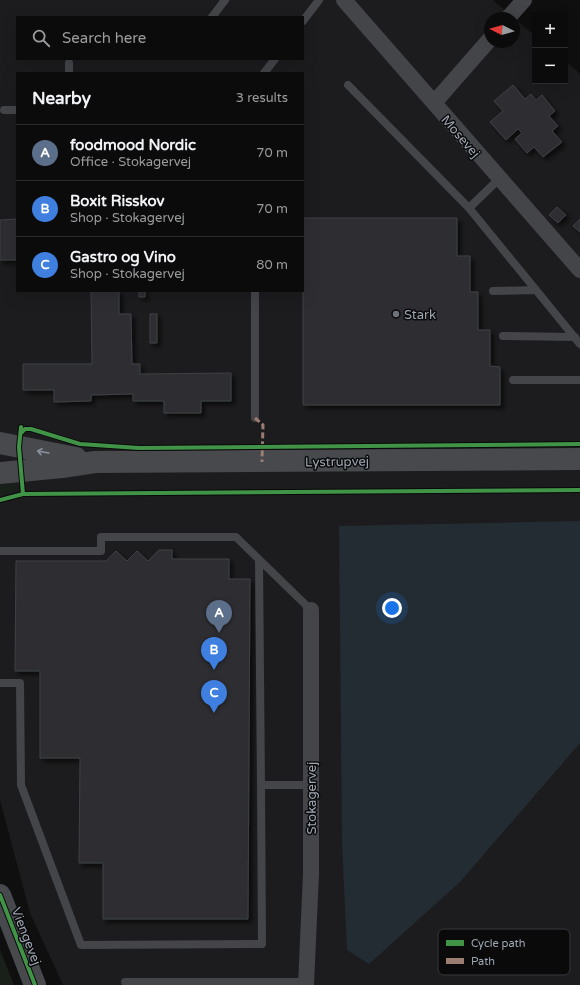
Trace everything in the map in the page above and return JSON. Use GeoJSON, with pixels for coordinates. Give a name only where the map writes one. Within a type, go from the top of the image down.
{"type":"FeatureCollection","features":[{"type":"Feature","properties":{"kind":"street","name":"Mosevej"},"geometry":{"type":"LineString","coordinates":[[344,0],[580,270]]}},
{"type":"Feature","properties":{"kind":"street"},"geometry":{"type":"LineString","coordinates":[[513,12],[524,0]]}},
{"type":"Feature","properties":{"kind":"street"},"geometry":{"type":"LineString","coordinates":[[434,103],[484,46]]}},
{"type":"Feature","properties":{"kind":"street","name":"Lystrupvej"},"geometry":{"type":"LineString","coordinates":[[0,443],[95,462]]}},
{"type":"Feature","properties":{"kind":"street","name":"Lystrupvej"},"geometry":{"type":"LineString","coordinates":[[0,473],[21,469],[62,467],[95,462],[580,459]]}},
{"type":"Feature","properties":{"kind":"street","name":"Stokagervej"},"geometry":{"type":"LineString","coordinates":[[306,983],[311,874],[311,610]]}},
{"type":"Feature","properties":{"kind":"street","name":"Viengevej"},"geometry":{"type":"LineString","coordinates":[[0,895],[35,985]]}},
{"type":"Feature","properties":{"kind":"lane"},"geometry":{"type":"LineString","coordinates":[[213,16],[225,0]]}},
{"type":"Feature","properties":{"kind":"lane"},"geometry":{"type":"LineString","coordinates":[[304,20],[318,0]]}},
{"type":"Feature","properties":{"kind":"lane"},"geometry":{"type":"LineString","coordinates":[[265,72],[274,60]]}},
{"type":"Feature","properties":{"kind":"lane"},"geometry":{"type":"LineString","coordinates":[[69,64],[69,72]]}},
{"type":"Feature","properties":{"kind":"lane"},"geometry":{"type":"LineString","coordinates":[[348,85],[469,208],[577,341]]}},
{"type":"Feature","properties":{"kind":"lane"},"geometry":{"type":"LineString","coordinates":[[4,110],[16,110]]}},
{"type":"Feature","properties":{"kind":"lane"},"geometry":{"type":"LineString","coordinates":[[469,208],[499,179]]}},
{"type":"Feature","properties":{"kind":"lane"},"geometry":{"type":"LineString","coordinates":[[493,291],[536,290]]}},
{"type":"Feature","properties":{"kind":"lane"},"geometry":{"type":"LineString","coordinates":[[255,292],[255,418]]}},
{"type":"Feature","properties":{"kind":"lane"},"geometry":{"type":"LineString","coordinates":[[503,336],[577,341]]}},
{"type":"Feature","properties":{"kind":"lane"},"geometry":{"type":"LineString","coordinates":[[513,380],[580,380]]}},
{"type":"Feature","properties":{"kind":"lane"},"geometry":{"type":"LineString","coordinates":[[0,551],[101,551],[101,537],[236,537],[311,610]]}},
{"type":"Feature","properties":{"kind":"lane"},"geometry":{"type":"LineString","coordinates":[[0,683],[20,683],[20,785],[81,945],[262,944],[259,560]]}},
{"type":"Feature","properties":{"kind":"lane"},"geometry":{"type":"LineString","coordinates":[[261,785],[311,785]]}},
{"type":"Feature","properties":{"kind":"lane"},"geometry":{"type":"LineString","coordinates":[[125,982],[306,983]]}},
{"type":"Feature","properties":{"kind":"shaded area"},"geometry":{"type":"Polygon","coordinates":[[[0,0],[493,0],[507,12],[484,12],[484,48],[520,48],[520,23],[532,33],[532,84],[568,84],[568,64],[580,74],[580,985],[63,985],[30,913],[0,800],[0,0]]]}},
{"type":"Feature","properties":{"kind":"shaded area"},"geometry":{"type":"Polygon","coordinates":[[[17,477],[15,491],[0,496],[0,481],[17,477]]]}},
{"type":"Feature","properties":{"kind":"shaded area"},"geometry":{"type":"Polygon","coordinates":[[[580,521],[580,743],[460,882],[369,964],[347,950],[342,844],[339,526],[580,521]]]}},
{"type":"Feature","properties":{"kind":"shaded area"},"geometry":{"type":"Polygon","coordinates":[[[0,950],[14,985],[0,985],[0,950]]]}},
{"type":"Feature","properties":{"kind":"building"},"geometry":{"type":"Polygon","coordinates":[[[513,85],[525,99],[531,94],[536,100],[542,95],[555,111],[549,116],[558,126],[552,131],[562,142],[543,157],[534,147],[527,153],[515,139],[522,133],[518,129],[506,140],[490,122],[503,111],[494,101],[513,85]]]}},
{"type":"Feature","properties":{"kind":"building"},"geometry":{"type":"Polygon","coordinates":[[[557,207],[566,215],[558,223],[549,215],[557,207]]]}},
{"type":"Feature","properties":{"kind":"building"},"geometry":{"type":"Polygon","coordinates":[[[304,218],[457,218],[457,256],[470,256],[470,292],[478,292],[478,330],[490,330],[490,366],[500,367],[500,405],[303,405],[304,218]]]}},
{"type":"Feature","properties":{"kind":"building"},"geometry":{"type":"Polygon","coordinates":[[[16,219],[16,260],[0,260],[0,220],[16,219]]]}},
{"type":"Feature","properties":{"kind":"building"},"geometry":{"type":"Polygon","coordinates":[[[580,219],[580,232],[573,226],[580,219]]]}},
{"type":"Feature","properties":{"kind":"building"},"geometry":{"type":"Polygon","coordinates":[[[91,292],[119,292],[119,314],[131,314],[132,364],[140,364],[140,374],[231,373],[231,401],[201,401],[201,413],[164,413],[164,401],[133,401],[133,394],[91,395],[91,401],[54,402],[54,390],[23,390],[23,364],[92,364],[91,292]]]}},
{"type":"Feature","properties":{"kind":"building"},"geometry":{"type":"Polygon","coordinates":[[[139,292],[145,292],[145,297],[139,297],[139,292]]]}},
{"type":"Feature","properties":{"kind":"building"},"geometry":{"type":"Polygon","coordinates":[[[150,314],[157,314],[157,343],[150,343],[150,314]]]}},
{"type":"Feature","properties":{"kind":"building"},"geometry":{"type":"Polygon","coordinates":[[[159,550],[172,550],[172,559],[229,559],[229,579],[250,579],[248,919],[103,919],[103,863],[79,863],[80,758],[40,758],[40,671],[15,671],[16,561],[106,561],[116,551],[127,561],[137,551],[148,561],[159,550]]]}},
{"type":"Feature","properties":{"kind":"marked path"},"geometry":{"type":"LineString","coordinates":[[255,418],[263,425],[262,462]]}},
{"type":"Feature","properties":{"kind":"cycle path"},"geometry":{"type":"LineString","coordinates":[[21,427],[19,447],[23,494]]}},
{"type":"Feature","properties":{"kind":"cycle path"},"geometry":{"type":"LineString","coordinates":[[21,433],[25,429],[31,429],[80,444],[139,448],[580,444]]}},
{"type":"Feature","properties":{"kind":"cycle path"},"geometry":{"type":"LineString","coordinates":[[0,500],[23,494],[580,490]]}},
{"type":"Feature","properties":{"kind":"cycle path"},"geometry":{"type":"LineString","coordinates":[[0,895],[35,985]]}},
{"type":"Feature","properties":{"kind":"place","name":"Stark"},"geometry":{"type":"Point","coordinates":[396,314]}},
{"type":"Feature","properties":{"kind":"place","name":"foodmood Nordic"},"geometry":{"type":"Point","coordinates":[219,633]}},
{"type":"Feature","properties":{"kind":"place","name":"Boxit Risskov"},"geometry":{"type":"Point","coordinates":[214,670]}},
{"type":"Feature","properties":{"kind":"place","name":"Gastro og Vino"},"geometry":{"type":"Point","coordinates":[214,713]}}]}
